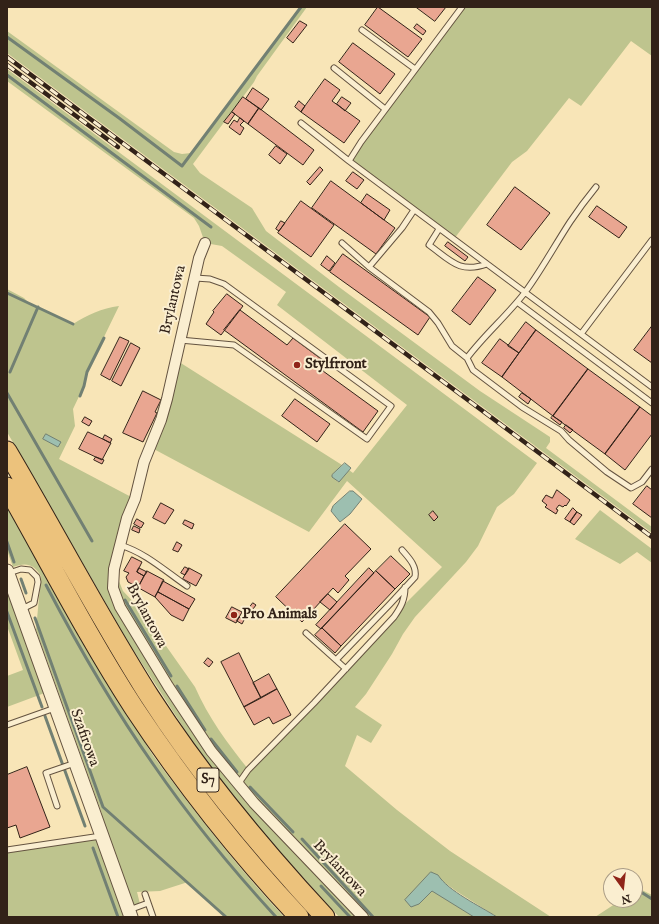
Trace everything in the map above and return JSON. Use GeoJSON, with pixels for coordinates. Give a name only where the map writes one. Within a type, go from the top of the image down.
{"type":"FeatureCollection","features":[{"type":"Feature","properties":{"kind":"highway","name":"S7"},"geometry":{"type":"LineString","coordinates":[[7,451],[109,629],[146,690],[193,761],[239,820],[286,876],[325,917]]}},
{"type":"Feature","properties":{"kind":"highway","name":"S7"},"geometry":{"type":"LineString","coordinates":[[7,487],[92,639],[143,720],[178,771],[224,832],[299,917]]}},
{"type":"Feature","properties":{"kind":"street","name":"Brylantowa"},"geometry":{"type":"LineString","coordinates":[[205,243],[195,278],[164,410],[144,462],[127,518],[113,574],[113,588],[118,601],[194,726],[211,751],[240,786],[363,917]]}},
{"type":"Feature","properties":{"kind":"street","name":"Szafirowa"},"geometry":{"type":"LineString","coordinates":[[8,572],[130,913]]}},
{"type":"Feature","properties":{"kind":"lane"},"geometry":{"type":"LineString","coordinates":[[350,161],[361,142],[385,109],[462,7]]}},
{"type":"Feature","properties":{"kind":"lane"},"geometry":{"type":"LineString","coordinates":[[362,30],[415,69]]}},
{"type":"Feature","properties":{"kind":"lane"},"geometry":{"type":"LineString","coordinates":[[334,68],[385,109]]}},
{"type":"Feature","properties":{"kind":"lane"},"geometry":{"type":"LineString","coordinates":[[301,123],[439,229],[652,387]]}},
{"type":"Feature","properties":{"kind":"lane"},"geometry":{"type":"LineString","coordinates":[[467,358],[478,343],[499,324],[542,270],[571,221],[596,187]]}},
{"type":"Feature","properties":{"kind":"lane"},"geometry":{"type":"LineString","coordinates":[[369,267],[402,228],[414,210]]}},
{"type":"Feature","properties":{"kind":"lane"},"geometry":{"type":"LineString","coordinates":[[439,229],[429,245],[461,267],[472,268],[487,264]]}},
{"type":"Feature","properties":{"kind":"lane"},"geometry":{"type":"LineString","coordinates":[[581,334],[652,240]]}},
{"type":"Feature","properties":{"kind":"lane"},"geometry":{"type":"LineString","coordinates":[[342,243],[369,267],[429,312],[438,323],[452,346],[467,358],[473,370],[522,407],[561,431],[608,472],[631,488],[642,482],[652,469]]}},
{"type":"Feature","properties":{"kind":"lane"},"geometry":{"type":"LineString","coordinates":[[180,340],[234,345],[367,439],[391,406],[224,284],[210,279],[195,278]]}},
{"type":"Feature","properties":{"kind":"lane"},"geometry":{"type":"LineString","coordinates":[[517,302],[652,404]]}},
{"type":"Feature","properties":{"kind":"lane"},"geometry":{"type":"LineString","coordinates":[[120,545],[146,557],[187,586]]}},
{"type":"Feature","properties":{"kind":"lane"},"geometry":{"type":"LineString","coordinates":[[336,660],[415,577],[416,571],[410,558],[402,550]]}},
{"type":"Feature","properties":{"kind":"lane"},"geometry":{"type":"LineString","coordinates":[[8,572],[26,569],[30,570],[37,577],[38,582],[34,603],[21,609]]}},
{"type":"Feature","properties":{"kind":"lane"},"geometry":{"type":"LineString","coordinates":[[240,786],[241,780],[248,770],[346,669],[399,610],[405,599],[405,587]]}},
{"type":"Feature","properties":{"kind":"lane"},"geometry":{"type":"LineString","coordinates":[[306,633],[346,669]]}},
{"type":"Feature","properties":{"kind":"lane"},"geometry":{"type":"LineString","coordinates":[[7,725],[56,708]]}},
{"type":"Feature","properties":{"kind":"lane"},"geometry":{"type":"LineString","coordinates":[[57,806],[46,773],[76,762]]}},
{"type":"Feature","properties":{"kind":"lane"},"geometry":{"type":"LineString","coordinates":[[7,850],[102,836]]}},
{"type":"Feature","properties":{"kind":"lane"},"geometry":{"type":"LineString","coordinates":[[145,894],[153,917]]}},
{"type":"Feature","properties":{"kind":"lane"},"geometry":{"type":"LineString","coordinates":[[130,913],[148,903]]}},
{"type":"Feature","properties":{"kind":"green space"},"geometry":{"type":"Polygon","coordinates":[[[301,7],[307,7],[193,164],[200,173],[252,208],[266,231],[339,287],[480,391],[550,437],[550,442],[546,448],[652,527],[652,533],[7,53],[7,31],[174,152],[182,154],[191,153],[301,7]]]}},
{"type":"Feature","properties":{"kind":"green space"},"geometry":{"type":"Polygon","coordinates":[[[462,7],[652,7],[652,56],[631,41],[581,106],[569,98],[527,151],[512,162],[454,239],[350,161],[462,7]]]}},
{"type":"Feature","properties":{"kind":"green space"},"geometry":{"type":"Polygon","coordinates":[[[7,69],[537,463],[514,494],[497,507],[478,546],[466,562],[415,617],[366,694],[355,707],[382,725],[371,743],[357,735],[345,766],[397,810],[450,851],[551,917],[497,917],[456,891],[441,880],[438,875],[419,904],[432,890],[474,917],[339,917],[261,831],[198,750],[130,645],[7,432],[7,289],[24,298],[29,303],[73,324],[95,312],[119,306],[87,372],[84,386],[73,409],[75,426],[59,459],[135,499],[114,569],[123,591],[140,609],[195,687],[219,730],[248,769],[399,610],[442,567],[347,481],[309,532],[150,447],[176,360],[342,465],[332,475],[338,482],[349,470],[353,473],[407,405],[277,305],[286,292],[222,246],[205,243],[199,226],[194,218],[7,81],[7,69]]]}},
{"type":"Feature","properties":{"kind":"green space"},"geometry":{"type":"Polygon","coordinates":[[[7,505],[139,730],[145,743],[226,850],[284,917],[226,917],[188,882],[160,891],[137,892],[140,904],[128,908],[131,917],[7,917],[7,850],[101,836],[95,817],[102,814],[36,630],[41,576],[36,569],[26,564],[13,567],[7,550],[7,505]]]}},
{"type":"Feature","properties":{"kind":"green space"},"geometry":{"type":"Polygon","coordinates":[[[600,510],[652,549],[652,563],[637,552],[620,564],[575,539],[600,510]]]}},
{"type":"Feature","properties":{"kind":"green space"},"geometry":{"type":"Polygon","coordinates":[[[7,590],[50,691],[7,707],[7,676],[23,670],[7,626],[7,590]]]}},
{"type":"Feature","properties":{"kind":"green space"},"geometry":{"type":"Polygon","coordinates":[[[643,890],[652,895],[652,917],[595,917],[609,908],[643,908],[643,890]]]}},
{"type":"Feature","properties":{"kind":"shaded area"},"geometry":{"type":"Polygon","coordinates":[[[46,434],[61,442],[58,447],[43,439],[46,434]]]}},
{"type":"Feature","properties":{"kind":"shaded area"},"geometry":{"type":"Polygon","coordinates":[[[345,463],[351,468],[339,482],[332,477],[332,475],[345,463]]]}},
{"type":"Feature","properties":{"kind":"shaded area"},"geometry":{"type":"Polygon","coordinates":[[[350,491],[353,491],[362,499],[350,514],[340,522],[331,511],[333,506],[350,491]]]}},
{"type":"Feature","properties":{"kind":"shaded area"},"geometry":{"type":"Polygon","coordinates":[[[431,872],[438,875],[449,887],[465,898],[497,917],[474,917],[432,891],[419,904],[411,907],[405,900],[431,872]]]}},
{"type":"Feature","properties":{"kind":"building"},"geometry":{"type":"Polygon","coordinates":[[[378,7],[422,39],[408,57],[365,25],[378,7]]]}},
{"type":"Feature","properties":{"kind":"building"},"geometry":{"type":"Polygon","coordinates":[[[416,7],[446,7],[435,21],[416,7]]]}},
{"type":"Feature","properties":{"kind":"building"},"geometry":{"type":"Polygon","coordinates":[[[300,21],[307,25],[293,43],[287,38],[300,21]]]}},
{"type":"Feature","properties":{"kind":"building"},"geometry":{"type":"Polygon","coordinates":[[[417,24],[426,31],[423,35],[414,28],[417,24]]]}},
{"type":"Feature","properties":{"kind":"building"},"geometry":{"type":"Polygon","coordinates":[[[353,43],[395,74],[380,94],[339,62],[353,43]]]}},
{"type":"Feature","properties":{"kind":"building"},"geometry":{"type":"Polygon","coordinates":[[[325,79],[340,90],[332,101],[360,121],[344,143],[301,112],[325,79]]]}},
{"type":"Feature","properties":{"kind":"building"},"geometry":{"type":"Polygon","coordinates":[[[253,88],[269,99],[261,110],[246,99],[253,88]]]}},
{"type":"Feature","properties":{"kind":"building"},"geometry":{"type":"Polygon","coordinates":[[[243,97],[259,108],[248,124],[232,112],[243,97]]]}},
{"type":"Feature","properties":{"kind":"building"},"geometry":{"type":"Polygon","coordinates":[[[342,97],[351,103],[345,111],[337,104],[342,97]]]}},
{"type":"Feature","properties":{"kind":"building"},"geometry":{"type":"Polygon","coordinates":[[[299,101],[305,106],[301,112],[295,107],[299,101]]]}},
{"type":"Feature","properties":{"kind":"building"},"geometry":{"type":"Polygon","coordinates":[[[259,108],[314,150],[303,165],[248,124],[259,108]]]}},
{"type":"Feature","properties":{"kind":"building"},"geometry":{"type":"Polygon","coordinates":[[[232,112],[235,114],[228,124],[224,122],[232,112]]]}},
{"type":"Feature","properties":{"kind":"building"},"geometry":{"type":"Polygon","coordinates":[[[240,118],[244,121],[240,125],[244,128],[240,135],[229,127],[234,120],[237,122],[240,118]]]}},
{"type":"Feature","properties":{"kind":"building"},"geometry":{"type":"Polygon","coordinates":[[[276,146],[287,154],[280,164],[269,155],[276,146]]]}},
{"type":"Feature","properties":{"kind":"building"},"geometry":{"type":"Polygon","coordinates":[[[320,167],[323,170],[310,185],[307,182],[320,167]]]}},
{"type":"Feature","properties":{"kind":"building"},"geometry":{"type":"Polygon","coordinates":[[[353,172],[364,180],[357,189],[346,181],[353,172]]]}},
{"type":"Feature","properties":{"kind":"building"},"geometry":{"type":"Polygon","coordinates":[[[331,181],[395,228],[376,254],[312,208],[331,181]]]}},
{"type":"Feature","properties":{"kind":"building"},"geometry":{"type":"Polygon","coordinates":[[[515,187],[550,213],[521,250],[487,225],[515,187]]]}},
{"type":"Feature","properties":{"kind":"building"},"geometry":{"type":"Polygon","coordinates":[[[367,194],[390,210],[384,220],[361,203],[367,194]]]}},
{"type":"Feature","properties":{"kind":"building"},"geometry":{"type":"Polygon","coordinates":[[[301,201],[334,225],[311,257],[278,233],[301,201]]]}},
{"type":"Feature","properties":{"kind":"building"},"geometry":{"type":"Polygon","coordinates":[[[597,206],[627,227],[619,238],[589,217],[597,206]]]}},
{"type":"Feature","properties":{"kind":"building"},"geometry":{"type":"Polygon","coordinates":[[[281,221],[285,223],[279,231],[276,229],[281,221]]]}},
{"type":"Feature","properties":{"kind":"building"},"geometry":{"type":"Polygon","coordinates":[[[448,242],[468,257],[465,261],[445,246],[448,242]]]}},
{"type":"Feature","properties":{"kind":"building"},"geometry":{"type":"Polygon","coordinates":[[[343,254],[430,317],[418,335],[330,272],[343,254]]]}},
{"type":"Feature","properties":{"kind":"building"},"geometry":{"type":"Polygon","coordinates":[[[327,256],[335,263],[329,271],[321,265],[327,256]]]}},
{"type":"Feature","properties":{"kind":"building"},"geometry":{"type":"Polygon","coordinates":[[[478,277],[496,290],[470,325],[452,311],[478,277]]]}},
{"type":"Feature","properties":{"kind":"building"},"geometry":{"type":"Polygon","coordinates":[[[227,294],[243,306],[221,335],[206,324],[214,312],[213,311],[227,294]]]}},
{"type":"Feature","properties":{"kind":"building"},"geometry":{"type":"Polygon","coordinates":[[[240,310],[287,345],[293,338],[328,364],[323,371],[378,411],[363,432],[224,330],[240,310]]]}},
{"type":"Feature","properties":{"kind":"building"},"geometry":{"type":"Polygon","coordinates":[[[526,322],[536,330],[519,353],[508,346],[526,322]]]}},
{"type":"Feature","properties":{"kind":"building"},"geometry":{"type":"Polygon","coordinates":[[[652,326],[652,363],[634,350],[652,326]]]}},
{"type":"Feature","properties":{"kind":"building"},"geometry":{"type":"Polygon","coordinates":[[[536,330],[588,369],[553,416],[502,377],[536,330]]]}},
{"type":"Feature","properties":{"kind":"building"},"geometry":{"type":"Polygon","coordinates":[[[120,337],[129,341],[110,380],[101,375],[120,337]]]}},
{"type":"Feature","properties":{"kind":"building"},"geometry":{"type":"Polygon","coordinates":[[[500,339],[519,353],[502,377],[482,363],[500,339]]]}},
{"type":"Feature","properties":{"kind":"building"},"geometry":{"type":"Polygon","coordinates":[[[131,343],[140,348],[121,386],[112,381],[131,343]]]}},
{"type":"Feature","properties":{"kind":"building"},"geometry":{"type":"Polygon","coordinates":[[[588,369],[640,407],[605,454],[553,416],[588,369]]]}},
{"type":"Feature","properties":{"kind":"building"},"geometry":{"type":"Polygon","coordinates":[[[143,391],[161,400],[155,412],[157,413],[143,442],[123,433],[143,391]]]}},
{"type":"Feature","properties":{"kind":"building"},"geometry":{"type":"Polygon","coordinates":[[[522,393],[531,399],[528,404],[519,397],[522,393]]]}},
{"type":"Feature","properties":{"kind":"building"},"geometry":{"type":"Polygon","coordinates":[[[295,399],[330,424],[317,442],[282,416],[295,399]]]}},
{"type":"Feature","properties":{"kind":"building"},"geometry":{"type":"Polygon","coordinates":[[[640,407],[652,416],[652,434],[625,470],[605,454],[640,407]]]}},
{"type":"Feature","properties":{"kind":"building"},"geometry":{"type":"Polygon","coordinates":[[[553,416],[562,422],[560,425],[551,418],[553,416]]]}},
{"type":"Feature","properties":{"kind":"building"},"geometry":{"type":"Polygon","coordinates":[[[85,417],[92,421],[89,426],[82,422],[85,417]]]}},
{"type":"Feature","properties":{"kind":"building"},"geometry":{"type":"Polygon","coordinates":[[[566,425],[573,430],[570,433],[564,428],[566,425]]]}},
{"type":"Feature","properties":{"kind":"building"},"geometry":{"type":"Polygon","coordinates":[[[88,432],[111,443],[102,460],[79,449],[88,432]]]}},
{"type":"Feature","properties":{"kind":"building"},"geometry":{"type":"Polygon","coordinates":[[[105,435],[112,439],[110,443],[103,439],[105,435]]]}},
{"type":"Feature","properties":{"kind":"building"},"geometry":{"type":"Polygon","coordinates":[[[96,457],[104,460],[102,464],[94,460],[96,457]]]}},
{"type":"Feature","properties":{"kind":"building"},"geometry":{"type":"Polygon","coordinates":[[[647,486],[652,490],[652,518],[633,504],[647,486]]]}},
{"type":"Feature","properties":{"kind":"building"},"geometry":{"type":"Polygon","coordinates":[[[557,490],[570,500],[566,506],[565,505],[563,507],[559,505],[556,509],[558,510],[556,514],[545,507],[547,505],[542,501],[546,495],[552,498],[557,490]]]}},
{"type":"Feature","properties":{"kind":"building"},"geometry":{"type":"Polygon","coordinates":[[[161,503],[174,510],[165,524],[153,518],[161,503]]]}},
{"type":"Feature","properties":{"kind":"building"},"geometry":{"type":"Polygon","coordinates":[[[573,508],[577,512],[570,522],[565,519],[573,508]]]}},
{"type":"Feature","properties":{"kind":"building"},"geometry":{"type":"Polygon","coordinates":[[[433,511],[438,517],[434,521],[429,515],[433,511]]]}},
{"type":"Feature","properties":{"kind":"building"},"geometry":{"type":"Polygon","coordinates":[[[577,512],[582,515],[574,525],[570,522],[577,512]]]}},
{"type":"Feature","properties":{"kind":"building"},"geometry":{"type":"Polygon","coordinates":[[[137,519],[144,523],[141,528],[134,524],[137,519]]]}},
{"type":"Feature","properties":{"kind":"building"},"geometry":{"type":"Polygon","coordinates":[[[185,520],[194,524],[192,529],[183,524],[185,520]]]}},
{"type":"Feature","properties":{"kind":"building"},"geometry":{"type":"Polygon","coordinates":[[[345,524],[371,549],[345,576],[349,580],[338,593],[333,588],[302,622],[276,597],[345,524]]]}},
{"type":"Feature","properties":{"kind":"building"},"geometry":{"type":"Polygon","coordinates":[[[134,526],[140,529],[139,533],[132,530],[134,526]]]}},
{"type":"Feature","properties":{"kind":"building"},"geometry":{"type":"Polygon","coordinates":[[[177,542],[182,545],[178,552],[173,550],[177,542]]]}},
{"type":"Feature","properties":{"kind":"building"},"geometry":{"type":"Polygon","coordinates":[[[391,556],[410,574],[395,589],[376,571],[391,556]]]}},
{"type":"Feature","properties":{"kind":"building"},"geometry":{"type":"Polygon","coordinates":[[[132,557],[142,562],[137,572],[144,576],[138,587],[128,582],[126,577],[129,573],[124,571],[132,557]]]}},
{"type":"Feature","properties":{"kind":"building"},"geometry":{"type":"Polygon","coordinates":[[[185,567],[189,569],[185,575],[181,573],[185,567]]]}},
{"type":"Feature","properties":{"kind":"building"},"geometry":{"type":"Polygon","coordinates":[[[139,568],[147,572],[144,576],[137,572],[139,568]]]}},
{"type":"Feature","properties":{"kind":"building"},"geometry":{"type":"Polygon","coordinates":[[[189,568],[202,575],[196,586],[183,579],[189,568]]]}},
{"type":"Feature","properties":{"kind":"building"},"geometry":{"type":"Polygon","coordinates":[[[369,568],[374,573],[321,629],[316,625],[369,568]]]}},
{"type":"Feature","properties":{"kind":"building"},"geometry":{"type":"Polygon","coordinates":[[[147,571],[164,580],[155,597],[137,587],[147,571]]]}},
{"type":"Feature","properties":{"kind":"building"},"geometry":{"type":"Polygon","coordinates":[[[376,571],[395,589],[341,646],[322,628],[376,571]]]}},
{"type":"Feature","properties":{"kind":"building"},"geometry":{"type":"Polygon","coordinates":[[[163,581],[195,599],[189,609],[158,592],[163,581]]]}},
{"type":"Feature","properties":{"kind":"building"},"geometry":{"type":"Polygon","coordinates":[[[158,592],[189,609],[183,621],[171,615],[155,597],[158,592]]]}},
{"type":"Feature","properties":{"kind":"building"},"geometry":{"type":"Polygon","coordinates":[[[328,594],[337,602],[330,610],[320,602],[328,594]]]}},
{"type":"Feature","properties":{"kind":"building"},"geometry":{"type":"Polygon","coordinates":[[[253,603],[256,605],[250,613],[247,611],[253,603]]]}},
{"type":"Feature","properties":{"kind":"building","name":"Pro Animals"},"geometry":{"type":"Polygon","coordinates":[[[232,607],[242,612],[236,623],[226,618],[232,607]]]}},
{"type":"Feature","properties":{"kind":"building"},"geometry":{"type":"Polygon","coordinates":[[[239,617],[244,620],[242,624],[237,621],[239,617]]]}},
{"type":"Feature","properties":{"kind":"building"},"geometry":{"type":"Polygon","coordinates":[[[322,628],[341,646],[335,653],[315,635],[322,628]]]}},
{"type":"Feature","properties":{"kind":"building"},"geometry":{"type":"Polygon","coordinates":[[[239,653],[261,698],[244,707],[221,662],[239,653]]]}},
{"type":"Feature","properties":{"kind":"building"},"geometry":{"type":"Polygon","coordinates":[[[208,658],[213,662],[209,667],[204,663],[208,658]]]}},
{"type":"Feature","properties":{"kind":"building"},"geometry":{"type":"Polygon","coordinates":[[[269,674],[277,689],[261,698],[253,683],[269,674]]]}},
{"type":"Feature","properties":{"kind":"building"},"geometry":{"type":"Polygon","coordinates":[[[277,689],[291,715],[273,724],[269,717],[254,725],[244,707],[277,689]]]}},
{"type":"Feature","properties":{"kind":"building"},"geometry":{"type":"Polygon","coordinates":[[[27,767],[50,827],[20,838],[16,825],[7,828],[7,775],[27,767]]]}},
{"type":"Feature","properties":{"kind":"waterway"},"geometry":{"type":"LineString","coordinates":[[7,37],[119,118],[182,166],[301,7]]}},
{"type":"Feature","properties":{"kind":"waterway"},"geometry":{"type":"LineString","coordinates":[[7,75],[211,227]]}},
{"type":"Feature","properties":{"kind":"waterway"},"geometry":{"type":"LineString","coordinates":[[7,293],[73,324]]}},
{"type":"Feature","properties":{"kind":"waterway"},"geometry":{"type":"LineString","coordinates":[[10,372],[38,307]]}},
{"type":"Feature","properties":{"kind":"waterway"},"geometry":{"type":"LineString","coordinates":[[80,396],[87,372],[104,338]]}},
{"type":"Feature","properties":{"kind":"waterway"},"geometry":{"type":"LineString","coordinates":[[7,393],[92,541]]}},
{"type":"Feature","properties":{"kind":"waterway"},"geometry":{"type":"LineString","coordinates":[[7,542],[14,562]]}},
{"type":"Feature","properties":{"kind":"waterway"},"geometry":{"type":"LineString","coordinates":[[21,579],[26,593]]}},
{"type":"Feature","properties":{"kind":"waterway"},"geometry":{"type":"LineString","coordinates":[[46,585],[96,676],[153,764],[212,843],[276,917]]}},
{"type":"Feature","properties":{"kind":"waterway"},"geometry":{"type":"LineString","coordinates":[[125,600],[171,676]]}},
{"type":"Feature","properties":{"kind":"waterway"},"geometry":{"type":"LineString","coordinates":[[7,612],[42,707]]}},
{"type":"Feature","properties":{"kind":"waterway"},"geometry":{"type":"LineString","coordinates":[[35,618],[103,807],[226,917]]}},
{"type":"Feature","properties":{"kind":"waterway"},"geometry":{"type":"LineString","coordinates":[[177,686],[205,730]]}},
{"type":"Feature","properties":{"kind":"waterway"},"geometry":{"type":"LineString","coordinates":[[45,716],[85,826]]}},
{"type":"Feature","properties":{"kind":"waterway"},"geometry":{"type":"LineString","coordinates":[[211,739],[237,772]]}},
{"type":"Feature","properties":{"kind":"waterway"},"geometry":{"type":"LineString","coordinates":[[250,787],[293,832]]}},
{"type":"Feature","properties":{"kind":"waterway"},"geometry":{"type":"LineString","coordinates":[[302,839],[373,917]]}},
{"type":"Feature","properties":{"kind":"waterway"},"geometry":{"type":"LineString","coordinates":[[93,848],[118,917]]}},
{"type":"Feature","properties":{"kind":"waterway"},"geometry":{"type":"LineString","coordinates":[[321,886],[350,917]]}},
{"type":"Feature","properties":{"kind":"waterway"},"geometry":{"type":"LineString","coordinates":[[643,893],[652,899]]}},
{"type":"Feature","properties":{"kind":"railway"},"geometry":{"type":"LineString","coordinates":[[7,57],[652,537]]}},
{"type":"Feature","properties":{"kind":"railway"},"geometry":{"type":"LineString","coordinates":[[7,65],[118,147]]}},
{"type":"Feature","properties":{"kind":"place","name":"Stylfrront"},"geometry":{"type":"Point","coordinates":[297,365]}},
{"type":"Feature","properties":{"kind":"place","name":"Pro Animals"},"geometry":{"type":"Point","coordinates":[234,615]}}]}
